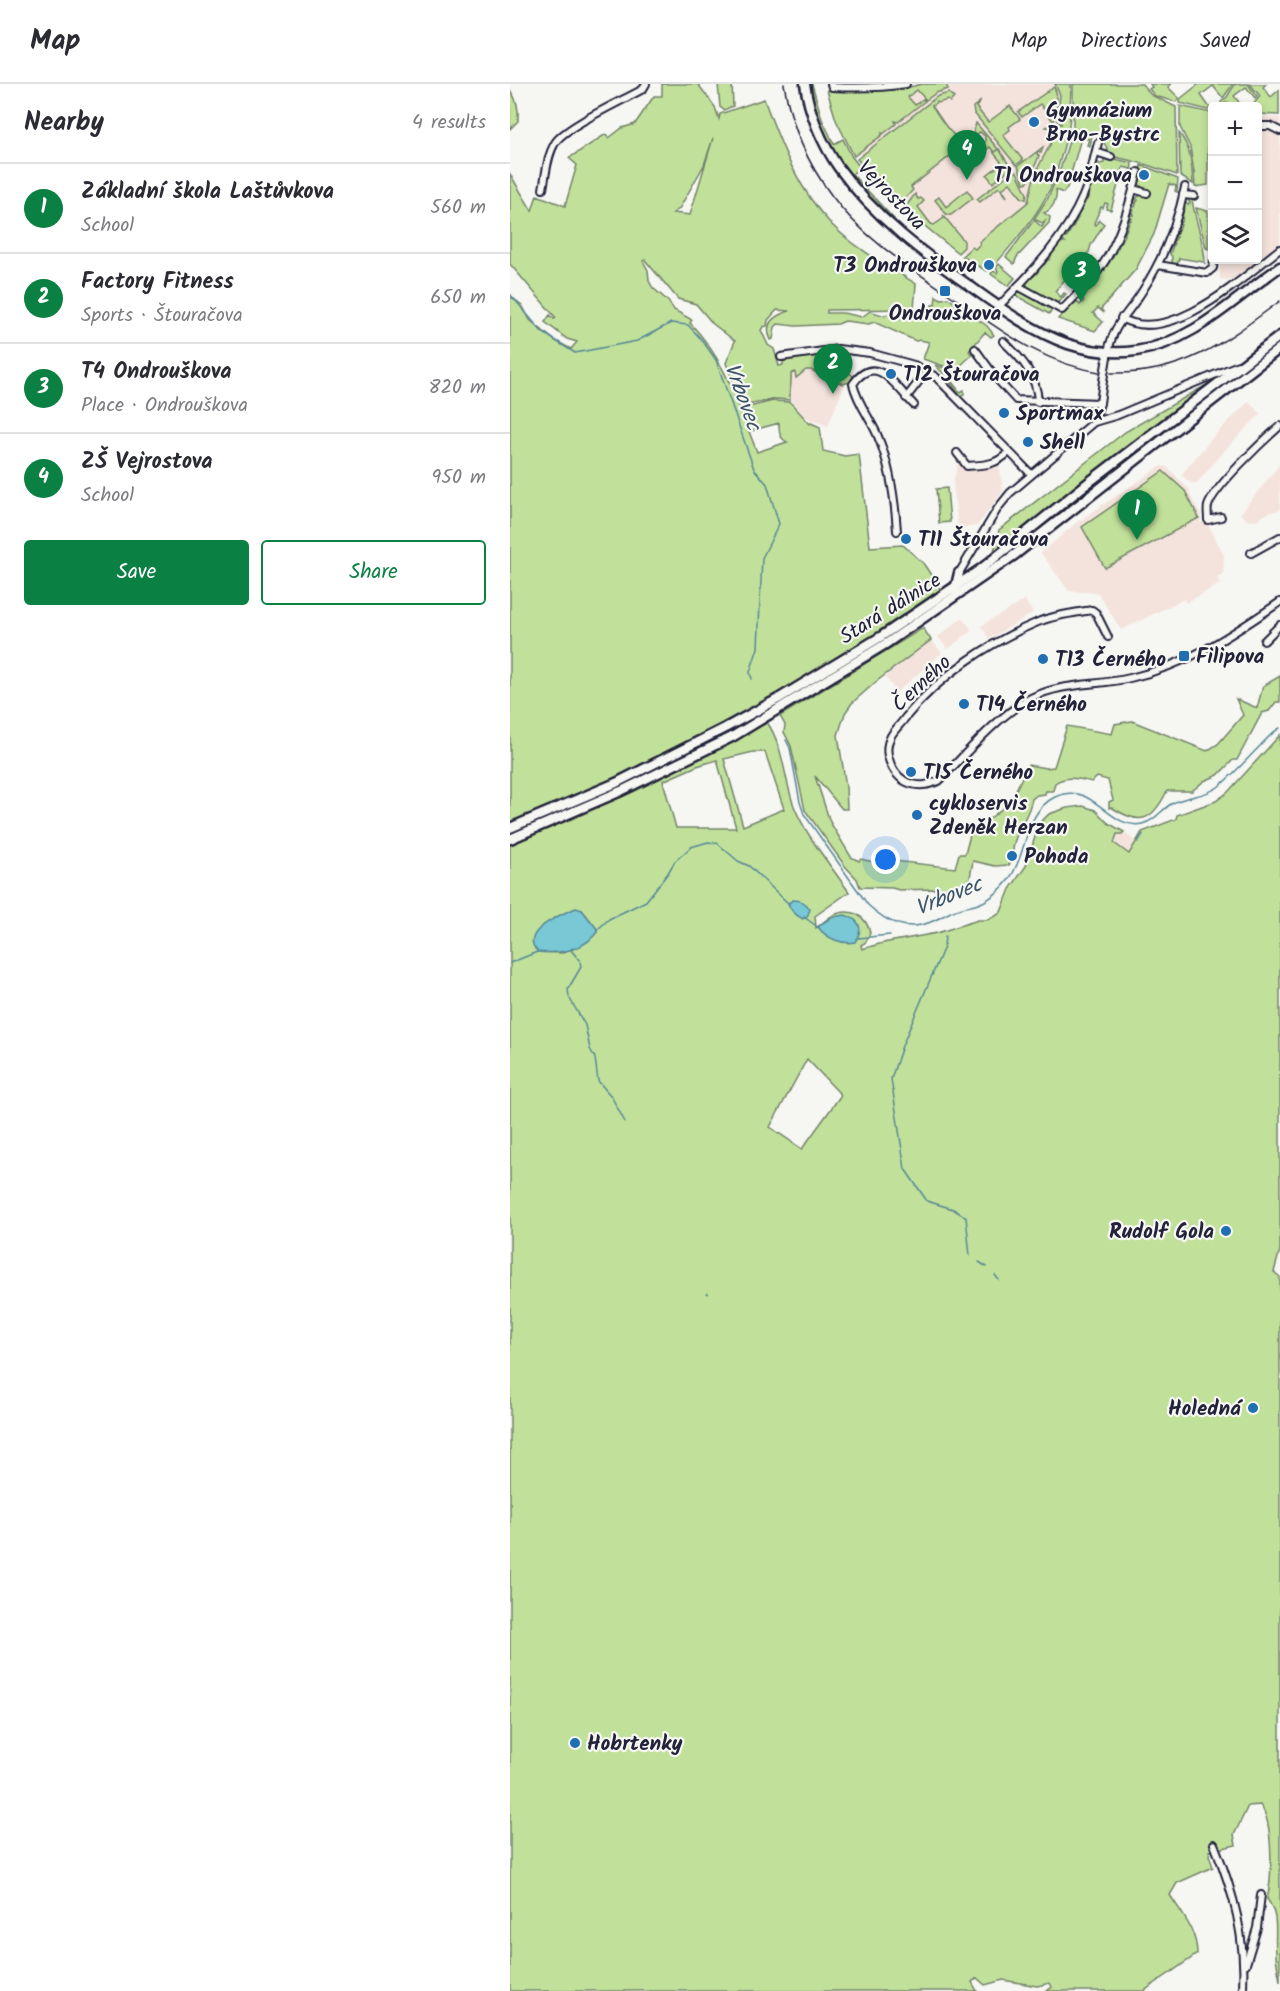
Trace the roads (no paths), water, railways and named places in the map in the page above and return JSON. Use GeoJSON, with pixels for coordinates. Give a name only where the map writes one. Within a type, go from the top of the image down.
{"type":"FeatureCollection","features":[{"type":"Feature","properties":{"kind":"main road","name":"Vejrostova"},"geometry":{"type":"LineString","coordinates":[[805,84],[819,132],[837,165],[883,217],[940,266],[999,306],[1058,339],[1087,349],[1108,352],[1137,351],[1156,346],[1177,338],[1203,323],[1280,267]]}},
{"type":"Feature","properties":{"kind":"main road","name":"Stará dálnice"},"geometry":{"type":"LineString","coordinates":[[510,828],[616,783],[755,712],[882,636],[944,592],[957,588],[1084,486],[1280,336]]}},
{"type":"Feature","properties":{"kind":"main road","name":"Stará dálnice"},"geometry":{"type":"LineString","coordinates":[[510,839],[621,791],[732,737],[878,649],[950,602],[1013,556],[1280,348]]}},
{"type":"Feature","properties":{"kind":"main road"},"geometry":{"type":"LineString","coordinates":[[1223,381],[1229,388]]}},
{"type":"Feature","properties":{"kind":"main road"},"geometry":{"type":"LineString","coordinates":[[950,602],[957,588],[958,573]]}},
{"type":"Feature","properties":{"kind":"main road"},"geometry":{"type":"LineString","coordinates":[[944,592],[958,573]]}},
{"type":"Feature","properties":{"kind":"street"},"geometry":{"type":"LineString","coordinates":[[543,189],[549,159],[557,140],[646,84]]}},
{"type":"Feature","properties":{"kind":"street"},"geometry":{"type":"LineString","coordinates":[[831,86],[879,87],[906,84]]}},
{"type":"Feature","properties":{"kind":"street"},"geometry":{"type":"LineString","coordinates":[[1262,126],[1274,127],[1280,132]]}},
{"type":"Feature","properties":{"kind":"street"},"geometry":{"type":"LineString","coordinates":[[999,306],[1066,228],[1083,196],[1098,143]]}},
{"type":"Feature","properties":{"kind":"street"},"geometry":{"type":"LineString","coordinates":[[1096,152],[1111,157]]}},
{"type":"Feature","properties":{"kind":"street"},"geometry":{"type":"LineString","coordinates":[[1018,286],[1062,310],[1088,284],[1107,257],[1125,219],[1138,172]]}},
{"type":"Feature","properties":{"kind":"street"},"geometry":{"type":"LineString","coordinates":[[1133,189],[1147,193]]}},
{"type":"Feature","properties":{"kind":"street"},"geometry":{"type":"LineString","coordinates":[[1094,422],[1100,403],[1112,335],[1121,318],[1142,293],[1168,245],[1184,191],[1194,196]]}},
{"type":"Feature","properties":{"kind":"street"},"geometry":{"type":"LineString","coordinates":[[1121,318],[1146,326],[1172,321],[1204,306],[1280,249]]}},
{"type":"Feature","properties":{"kind":"street"},"geometry":{"type":"LineString","coordinates":[[1158,265],[1207,273],[1213,268],[1214,264]]}},
{"type":"Feature","properties":{"kind":"street"},"geometry":{"type":"LineString","coordinates":[[1003,340],[1020,357],[1029,371],[1036,387],[1038,402]]}},
{"type":"Feature","properties":{"kind":"street"},"geometry":{"type":"LineString","coordinates":[[781,357],[838,349],[893,358],[927,371],[936,377],[1031,474]]}},
{"type":"Feature","properties":{"kind":"street"},"geometry":{"type":"LineString","coordinates":[[975,349],[1016,400],[1100,403]]}},
{"type":"Feature","properties":{"kind":"street"},"geometry":{"type":"LineString","coordinates":[[958,573],[998,508],[1010,493],[1094,422],[1118,415],[1221,372],[1257,354]]}},
{"type":"Feature","properties":{"kind":"street"},"geometry":{"type":"LineString","coordinates":[[897,531],[890,471],[879,438],[856,395],[853,384],[860,375],[871,370],[881,371],[914,405]]}},
{"type":"Feature","properties":{"kind":"street"},"geometry":{"type":"LineString","coordinates":[[906,398],[927,371]]}},
{"type":"Feature","properties":{"kind":"street"},"geometry":{"type":"LineString","coordinates":[[1221,517],[1208,519],[1207,507],[1212,498],[1244,461],[1280,426]]}},
{"type":"Feature","properties":{"kind":"street"},"geometry":{"type":"LineString","coordinates":[[957,453],[967,466],[990,465],[1000,461],[1009,452]]}},
{"type":"Feature","properties":{"kind":"street"},"geometry":{"type":"LineString","coordinates":[[1251,553],[1280,537]]}},
{"type":"Feature","properties":{"kind":"street","name":"Černého"},"geometry":{"type":"LineString","coordinates":[[1108,637],[1096,613],[1092,610],[1040,622],[995,644],[949,675],[914,707],[890,737],[888,761],[899,776],[911,784],[925,786],[939,781],[1012,710],[1033,697],[1065,686],[1127,679],[1167,668],[1215,645],[1280,602]]}},
{"type":"Feature","properties":{"kind":"street"},"geometry":{"type":"LineString","coordinates":[[1264,641],[1280,625]]}},
{"type":"Feature","properties":{"kind":"street"},"geometry":{"type":"LineString","coordinates":[[1215,1844],[1236,1908],[1243,1939],[1245,1967],[1243,1991]]}},
{"type":"Feature","properties":{"kind":"street"},"geometry":{"type":"LineString","coordinates":[[1245,1967],[1257,1928],[1261,1895]]}},
{"type":"Feature","properties":{"kind":"water"},"geometry":{"type":"Polygon","coordinates":[[[793,900],[803,902],[810,909],[807,917],[803,919],[792,910],[788,903],[793,900]]]}},
{"type":"Feature","properties":{"kind":"water"},"geometry":{"type":"Polygon","coordinates":[[[576,908],[582,910],[597,932],[585,943],[570,950],[538,952],[533,945],[533,938],[537,931],[552,920],[576,908]]]}},
{"type":"Feature","properties":{"kind":"water"},"geometry":{"type":"Polygon","coordinates":[[[845,915],[854,919],[859,925],[860,929],[855,942],[835,940],[818,927],[831,918],[845,915]]]}},
{"type":"Feature","properties":{"kind":"waterway","name":"Vrbovec"},"geometry":{"type":"LineString","coordinates":[[510,294],[542,332],[575,353],[637,341],[671,323],[688,325],[716,360],[754,469],[767,484],[779,524],[762,558],[758,648],[750,672],[752,679]]}},
{"type":"Feature","properties":{"kind":"waterway","name":"Vrbovec"},"geometry":{"type":"LineString","coordinates":[[786,740],[790,748],[804,814],[868,905],[890,921],[914,926],[980,903],[999,891],[1016,868],[1037,812],[1055,797],[1068,793],[1080,795],[1091,799],[1120,820],[1130,824],[1147,823],[1171,804],[1207,793],[1218,787],[1280,728]]}},
{"type":"Feature","properties":{"kind":"waterway"},"geometry":{"type":"LineString","coordinates":[[1138,842],[1143,834]]}},
{"type":"Feature","properties":{"kind":"waterway"},"geometry":{"type":"LineString","coordinates":[[597,930],[609,919],[646,901],[675,861],[691,847],[708,842],[717,843],[738,861],[749,866],[789,904]]}},
{"type":"Feature","properties":{"kind":"waterway"},"geometry":{"type":"LineString","coordinates":[[804,917],[819,928]]}},
{"type":"Feature","properties":{"kind":"waterway"},"geometry":{"type":"LineString","coordinates":[[858,938],[890,935]]}},
{"type":"Feature","properties":{"kind":"waterway"},"geometry":{"type":"LineString","coordinates":[[945,936],[944,947],[902,1046],[891,1079],[905,1169],[927,1201],[953,1209],[966,1217],[970,1256]]}},
{"type":"Feature","properties":{"kind":"waterway"},"geometry":{"type":"LineString","coordinates":[[569,997],[568,989],[581,967],[572,948]]}},
{"type":"Feature","properties":{"kind":"waterway"},"geometry":{"type":"LineString","coordinates":[[510,963],[537,952]]}},
{"type":"Feature","properties":{"kind":"waterway"},"geometry":{"type":"LineString","coordinates":[[570,999],[585,1025],[590,1049],[595,1058],[598,1081],[611,1096],[625,1122]]}},
{"type":"Feature","properties":{"kind":"waterway"},"geometry":{"type":"LineString","coordinates":[[979,1262],[987,1267]]}},
{"type":"Feature","properties":{"kind":"waterway"},"geometry":{"type":"LineString","coordinates":[[995,1275],[999,1280]]}},
{"type":"Feature","properties":{"kind":"tram line"},"geometry":{"type":"LineString","coordinates":[[784,84],[791,114],[808,157],[832,196],[857,225],[916,272],[1019,342],[1057,360],[1099,372]]}},
{"type":"Feature","properties":{"kind":"tram line"},"geometry":{"type":"LineString","coordinates":[[1111,373],[1137,372],[1182,362],[1241,330],[1280,301]]}},
{"type":"Feature","properties":{"kind":"place","name":"Gymnázium Brno-Bystrc"},"geometry":{"type":"Point","coordinates":[1034,122]}},
{"type":"Feature","properties":{"kind":"place","name":"T1 Ondrouškova"},"geometry":{"type":"Point","coordinates":[1144,175]}},
{"type":"Feature","properties":{"kind":"place","name":"ZŠ Vejrostova"},"geometry":{"type":"Point","coordinates":[967,180]}},
{"type":"Feature","properties":{"kind":"place","name":"T3 Ondrouškova"},"geometry":{"type":"Point","coordinates":[989,265]}},
{"type":"Feature","properties":{"kind":"place","name":"Ondrouškova"},"geometry":{"type":"Point","coordinates":[945,291]}},
{"type":"Feature","properties":{"kind":"place","name":"T4 Ondrouškova"},"geometry":{"type":"Point","coordinates":[1081,302]}},
{"type":"Feature","properties":{"kind":"place","name":"T12 Štouračova"},"geometry":{"type":"Point","coordinates":[891,374]}},
{"type":"Feature","properties":{"kind":"place","name":"Factory Fitness"},"geometry":{"type":"Point","coordinates":[833,394]}},
{"type":"Feature","properties":{"kind":"place","name":"Sportmax"},"geometry":{"type":"Point","coordinates":[1004,413]}},
{"type":"Feature","properties":{"kind":"place","name":"Shell"},"geometry":{"type":"Point","coordinates":[1028,442]}},
{"type":"Feature","properties":{"kind":"place","name":"T11 Štouračova"},"geometry":{"type":"Point","coordinates":[906,539]}},
{"type":"Feature","properties":{"kind":"place","name":"Základní škola Laštůvkova"},"geometry":{"type":"Point","coordinates":[1137,540]}},
{"type":"Feature","properties":{"kind":"place","name":"Filipova"},"geometry":{"type":"Point","coordinates":[1184,656]}},
{"type":"Feature","properties":{"kind":"place","name":"T13 Černého"},"geometry":{"type":"Point","coordinates":[1043,659]}},
{"type":"Feature","properties":{"kind":"place","name":"T14 Černého"},"geometry":{"type":"Point","coordinates":[964,704]}},
{"type":"Feature","properties":{"kind":"place","name":"T15 Černého"},"geometry":{"type":"Point","coordinates":[911,772]}},
{"type":"Feature","properties":{"kind":"place","name":"cykloservis Zdeněk Herzan"},"geometry":{"type":"Point","coordinates":[917,815]}},
{"type":"Feature","properties":{"kind":"place","name":"Pohoda"},"geometry":{"type":"Point","coordinates":[1012,856]}},
{"type":"Feature","properties":{"kind":"place","name":"Rudolf Gola"},"geometry":{"type":"Point","coordinates":[1226,1231]}},
{"type":"Feature","properties":{"kind":"place","name":"Holedná"},"geometry":{"type":"Point","coordinates":[1253,1408]}},
{"type":"Feature","properties":{"kind":"place","name":"Hobrtenky"},"geometry":{"type":"Point","coordinates":[575,1743]}}]}
